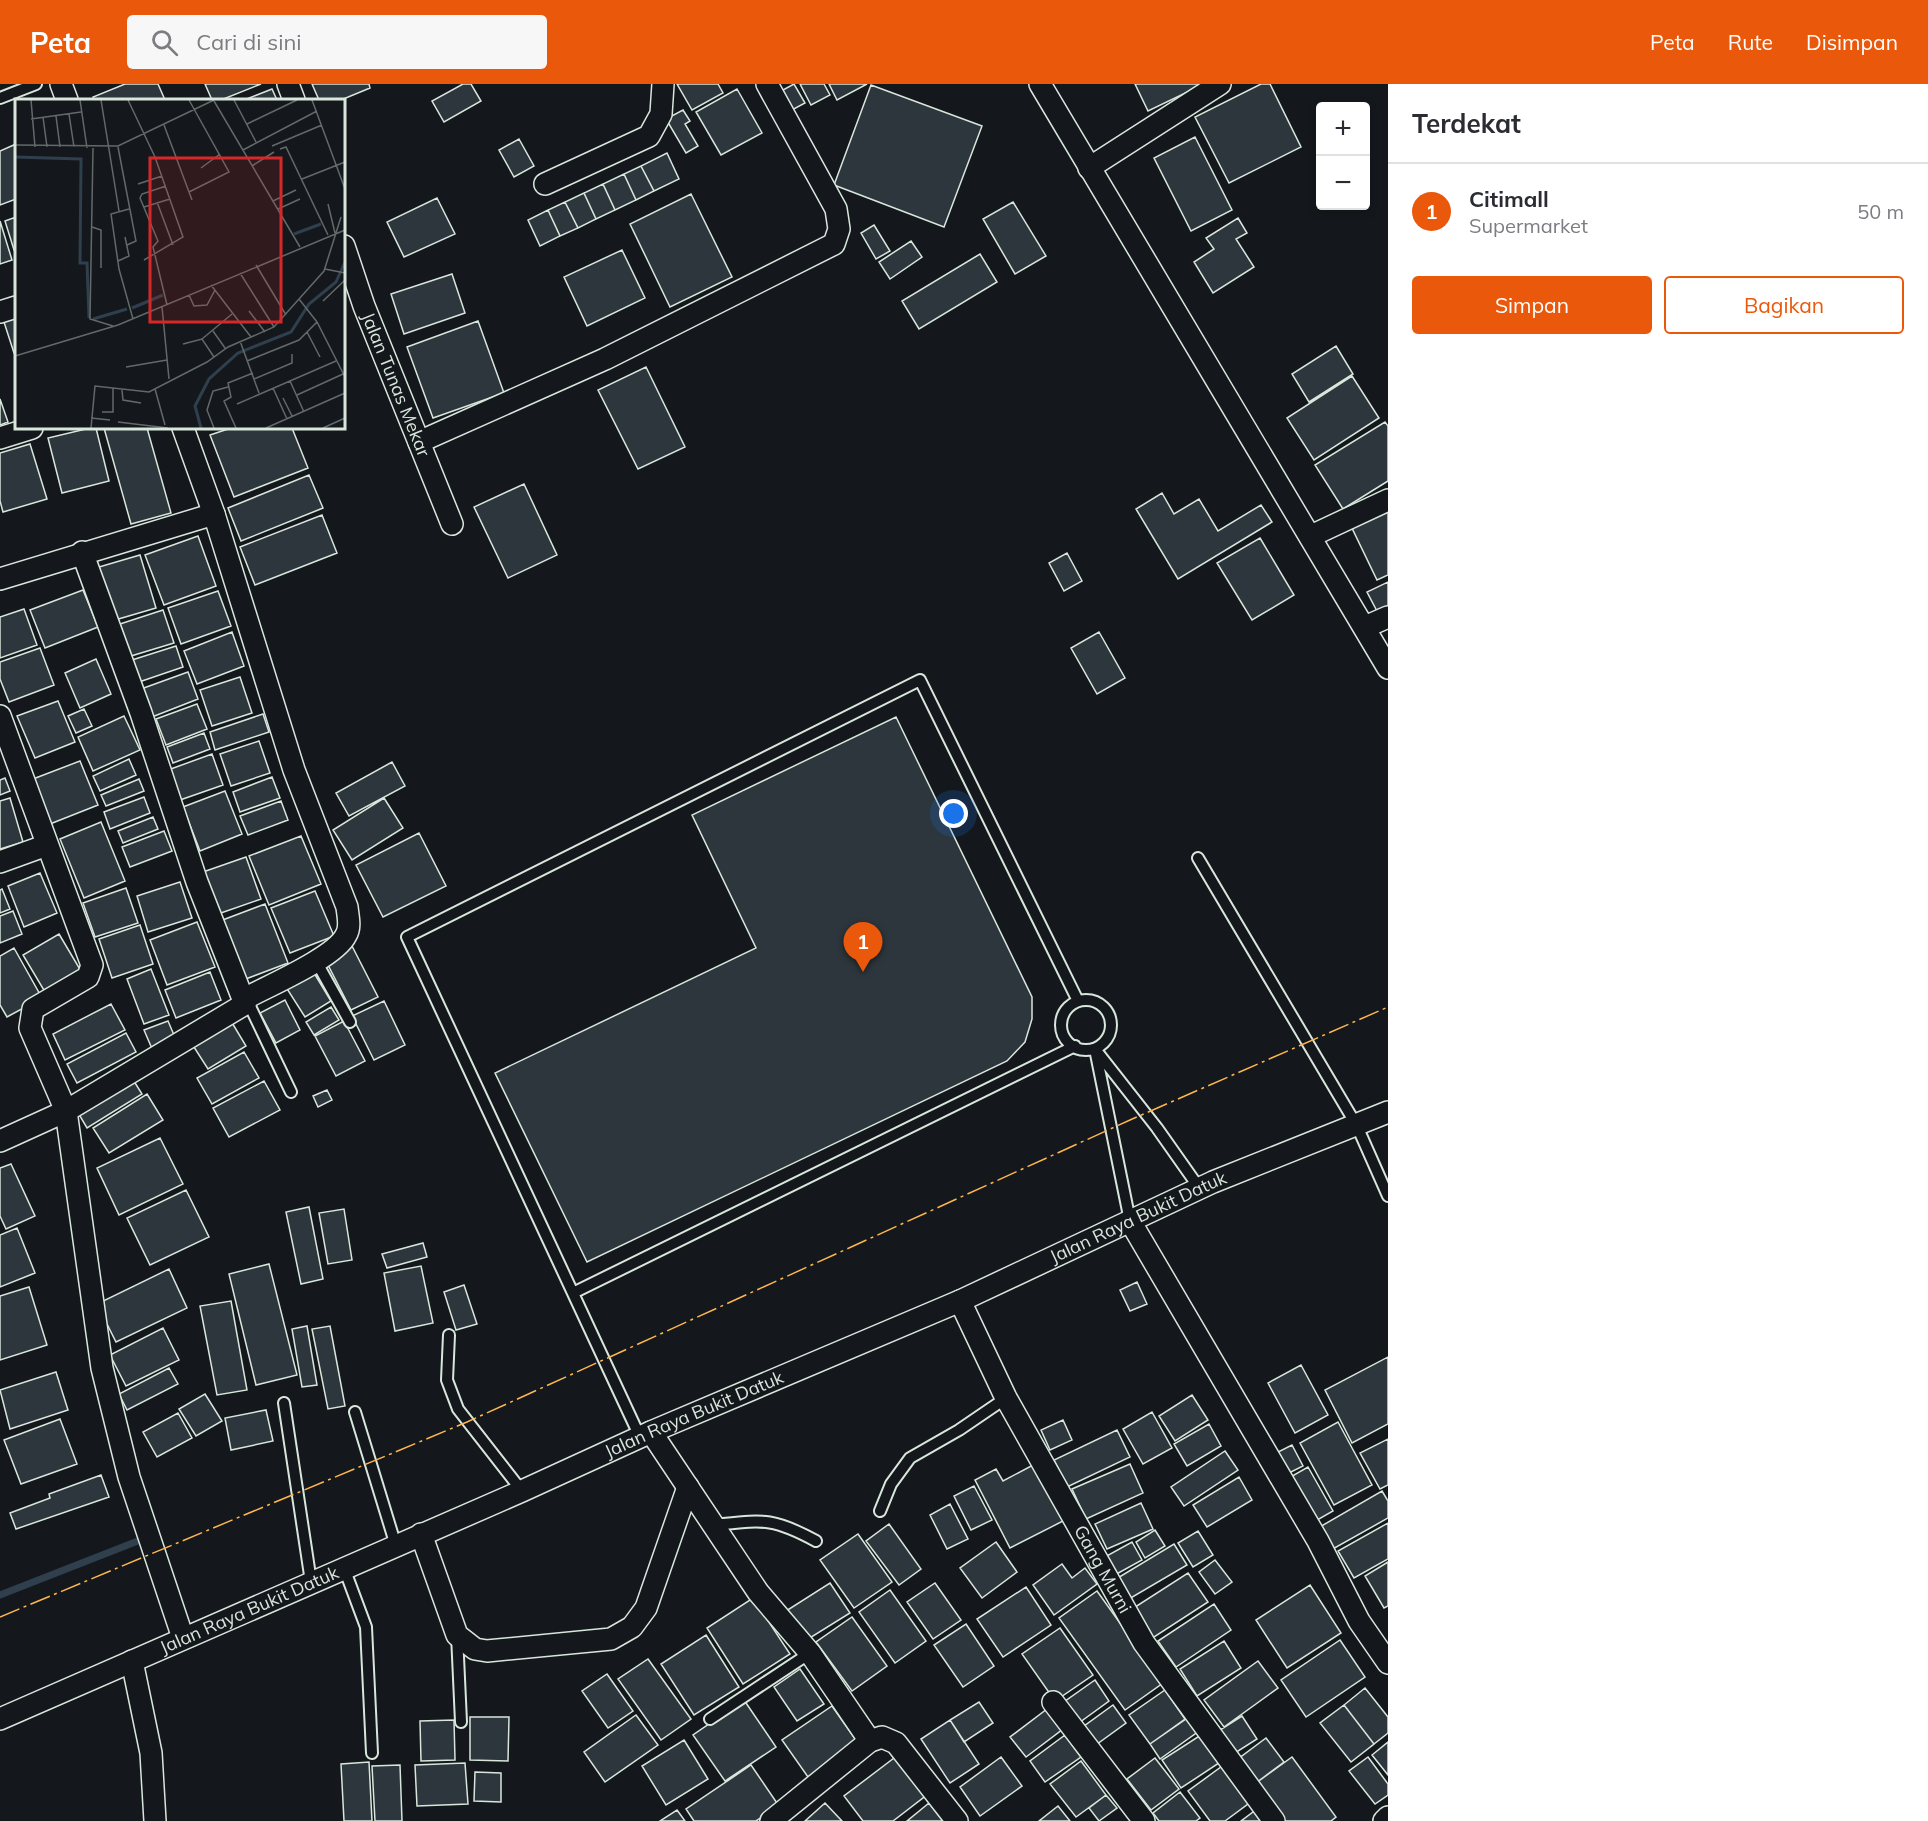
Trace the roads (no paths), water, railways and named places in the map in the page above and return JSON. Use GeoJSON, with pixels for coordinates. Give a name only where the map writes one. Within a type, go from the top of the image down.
{"type":"FeatureCollection","features":[{"type":"Feature","properties":{"kind":"street"},"geometry":{"type":"LineString","coordinates":[[61,84],[66,99]]}},
{"type":"Feature","properties":{"kind":"street"},"geometry":{"type":"LineString","coordinates":[[288,84],[294,99]]}},
{"type":"Feature","properties":{"kind":"street"},"geometry":{"type":"LineString","coordinates":[[545,184],[649,136],[661,114],[663,84]]}},
{"type":"Feature","properties":{"kind":"street"},"geometry":{"type":"LineString","coordinates":[[419,442],[605,359],[834,244],[839,229],[836,208],[767,84]]}},
{"type":"Feature","properties":{"kind":"street"},"geometry":{"type":"LineString","coordinates":[[1040,84],[1388,668]]}},
{"type":"Feature","properties":{"kind":"street"},"geometry":{"type":"LineString","coordinates":[[1089,168],[1220,84]]}},
{"type":"Feature","properties":{"kind":"street","name":"Jalan Tunas Mekar"},"geometry":{"type":"LineString","coordinates":[[345,249],[364,306],[452,524]]}},
{"type":"Feature","properties":{"kind":"street"},"geometry":{"type":"LineString","coordinates":[[0,312],[15,307]]}},
{"type":"Feature","properties":{"kind":"street"},"geometry":{"type":"LineString","coordinates":[[0,438],[29,429]]}},
{"type":"Feature","properties":{"kind":"street"},"geometry":{"type":"LineString","coordinates":[[0,1141],[66,1111],[245,1001],[316,961],[345,938],[349,923],[347,907],[294,770],[214,514],[183,429]]}},
{"type":"Feature","properties":{"kind":"street"},"geometry":{"type":"LineString","coordinates":[[1311,536],[1388,500]]}},
{"type":"Feature","properties":{"kind":"street"},"geometry":{"type":"LineString","coordinates":[[0,579],[82,552],[214,514]]}},
{"type":"Feature","properties":{"kind":"street"},"geometry":{"type":"LineString","coordinates":[[82,552],[141,712],[197,882],[245,1001]]}},
{"type":"Feature","properties":{"kind":"street"},"geometry":{"type":"LineString","coordinates":[[1365,627],[1388,617]]}},
{"type":"Feature","properties":{"kind":"street"},"geometry":{"type":"LineString","coordinates":[[2,726],[92,965],[88,976],[37,1006],[30,1015],[30,1028],[66,1111],[102,1368],[129,1478],[183,1638]]}},
{"type":"Feature","properties":{"kind":"street"},"geometry":{"type":"LineString","coordinates":[[0,862],[48,845]]}},
{"type":"Feature","properties":{"kind":"street","name":"Jalan Raya Bukit Datuk"},"geometry":{"type":"LineString","coordinates":[[0,1719],[522,1491],[645,1434],[960,1301],[1200,1189],[1388,1112]]}},
{"type":"Feature","properties":{"kind":"street"},"geometry":{"type":"LineString","coordinates":[[1130,1221],[1318,1541],[1359,1621],[1388,1663]]}},
{"type":"Feature","properties":{"kind":"street","name":"Gang Murni"},"geometry":{"type":"LineString","coordinates":[[960,1301],[1006,1398],[1144,1643],[1274,1821]]}},
{"type":"Feature","properties":{"kind":"street"},"geometry":{"type":"LineString","coordinates":[[645,1434],[687,1487],[758,1592],[810,1653],[870,1742]]}},
{"type":"Feature","properties":{"kind":"street"},"geometry":{"type":"LineString","coordinates":[[422,1534],[457,1635],[475,1649],[487,1651],[611,1638],[622,1635],[640,1618],[646,1608],[687,1487]]}},
{"type":"Feature","properties":{"kind":"street"},"geometry":{"type":"LineString","coordinates":[[132,1661],[151,1753],[155,1821]]}},
{"type":"Feature","properties":{"kind":"street"},"geometry":{"type":"LineString","coordinates":[[1053,1702],[1144,1821]]}},
{"type":"Feature","properties":{"kind":"street"},"geometry":{"type":"LineString","coordinates":[[771,1821],[870,1742],[882,1737],[896,1743],[957,1821]]}},
{"type":"Feature","properties":{"kind":"street"},"geometry":{"type":"LineString","coordinates":[[1384,1821],[1388,1817]]}},
{"type":"Feature","properties":{"kind":"lane"},"geometry":{"type":"LineString","coordinates":[[0,98],[36,84]]}},
{"type":"Feature","properties":{"kind":"lane"},"geometry":{"type":"LineString","coordinates":[[645,1434],[574,1292],[407,937],[920,680],[1078,1001]]}},
{"type":"Feature","properties":{"kind":"lane"},"geometry":{"type":"LineString","coordinates":[[1198,858],[1357,1126],[1388,1196]]}},
{"type":"Feature","properties":{"kind":"lane"},"geometry":{"type":"LineString","coordinates":[[316,961],[350,1022]]}},
{"type":"Feature","properties":{"kind":"lane"},"geometry":{"type":"LineString","coordinates":[[245,1001],[291,1092]]}},
{"type":"Feature","properties":{"kind":"lane"},"geometry":{"type":"LineString","coordinates":[[1075,1046],[1064,1036],[1062,1020],[1070,1005],[1078,1001],[1095,1001],[1103,1006],[1111,1018],[1110,1033],[1095,1048]]}},
{"type":"Feature","properties":{"kind":"lane"},"geometry":{"type":"LineString","coordinates":[[574,1292],[1075,1046],[1095,1048],[1157,1128],[1200,1189]]}},
{"type":"Feature","properties":{"kind":"lane"},"geometry":{"type":"LineString","coordinates":[[1095,1048],[1130,1221]]}},
{"type":"Feature","properties":{"kind":"lane"},"geometry":{"type":"LineString","coordinates":[[449,1335],[447,1380],[458,1409],[522,1491]]}},
{"type":"Feature","properties":{"kind":"lane"},"geometry":{"type":"LineString","coordinates":[[880,1511],[891,1484],[910,1458],[959,1430],[1006,1398]]}},
{"type":"Feature","properties":{"kind":"lane"},"geometry":{"type":"LineString","coordinates":[[284,1403],[311,1582]]}},
{"type":"Feature","properties":{"kind":"lane"},"geometry":{"type":"LineString","coordinates":[[355,1412],[396,1546]]}},
{"type":"Feature","properties":{"kind":"lane"},"geometry":{"type":"LineString","coordinates":[[713,1526],[756,1520],[783,1524],[816,1541]]}},
{"type":"Feature","properties":{"kind":"lane"},"geometry":{"type":"LineString","coordinates":[[344,1568],[366,1627],[372,1753]]}},
{"type":"Feature","properties":{"kind":"lane"},"geometry":{"type":"LineString","coordinates":[[457,1635],[461,1722]]}},
{"type":"Feature","properties":{"kind":"lane"},"geometry":{"type":"LineString","coordinates":[[710,1719],[810,1653]]}},
{"type":"Feature","properties":{"kind":"waterway"},"geometry":{"type":"LineString","coordinates":[[0,1595],[143,1539]]}},
{"type":"Feature","properties":{"kind":"place","name":"Citimall"},"geometry":{"type":"Point","coordinates":[863,972]}}]}
